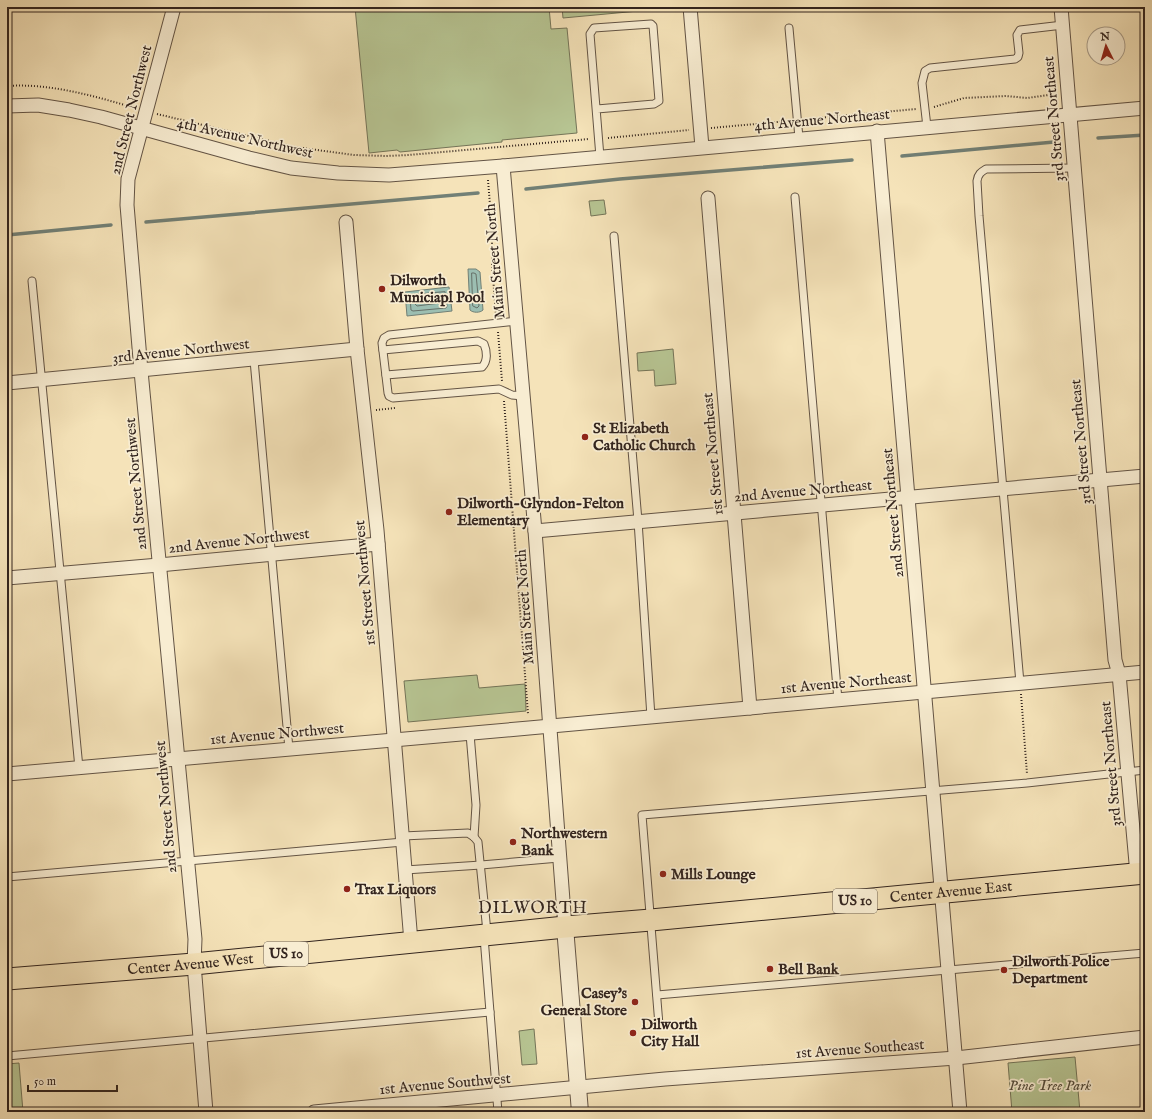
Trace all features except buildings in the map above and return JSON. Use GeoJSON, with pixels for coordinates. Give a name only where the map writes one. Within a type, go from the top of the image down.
{"type":"FeatureCollection","features":[{"type":"Feature","properties":{"kind":"main road","name":"Center Avenue East"},"geometry":{"type":"LineString","coordinates":[[565,927],[941,893],[1141,873]]}},
{"type":"Feature","properties":{"kind":"main road","name":"Center Avenue West"},"geometry":{"type":"LineString","coordinates":[[7,979],[194,964],[565,927]]}},
{"type":"Feature","properties":{"kind":"street","name":"2nd Street Northwest"},"geometry":{"type":"LineString","coordinates":[[174,7],[128,179],[127,205],[194,939],[194,964],[206,1112]]}},
{"type":"Feature","properties":{"kind":"street"},"geometry":{"type":"LineString","coordinates":[[690,7],[702,147]]}},
{"type":"Feature","properties":{"kind":"street","name":"3rd Street Northeast"},"geometry":{"type":"LineString","coordinates":[[1061,7],[1115,660],[1119,674],[1128,772],[1141,873]]}},
{"type":"Feature","properties":{"kind":"street","name":"4th Avenue Northwest"},"geometry":{"type":"LineString","coordinates":[[7,106],[38,105],[69,110],[101,117],[249,158],[299,169],[338,173],[389,175],[503,166]]}},
{"type":"Feature","properties":{"kind":"street","name":"4th Avenue Northeast"},"geometry":{"type":"LineString","coordinates":[[503,166],[1145,108]]}},
{"type":"Feature","properties":{"kind":"street","name":"2nd Street Northeast"},"geometry":{"type":"LineString","coordinates":[[877,132],[960,1112]]}},
{"type":"Feature","properties":{"kind":"street","name":"Main Street North"},"geometry":{"type":"LineString","coordinates":[[503,166],[535,531],[565,927]]}},
{"type":"Feature","properties":{"kind":"street","name":"1st Street Northeast"},"geometry":{"type":"LineString","coordinates":[[708,198],[750,708]]}},
{"type":"Feature","properties":{"kind":"street","name":"1st Street Northwest"},"geometry":{"type":"LineString","coordinates":[[346,222],[357,349],[378,544],[411,942]]}},
{"type":"Feature","properties":{"kind":"street","name":"3rd Avenue Northwest"},"geometry":{"type":"LineString","coordinates":[[7,383],[41,381],[357,349]]}},
{"type":"Feature","properties":{"kind":"street","name":"2nd Avenue Northeast"},"geometry":{"type":"LineString","coordinates":[[535,531],[1145,476]]}},
{"type":"Feature","properties":{"kind":"street","name":"2nd Avenue Northwest"},"geometry":{"type":"LineString","coordinates":[[7,578],[378,544]]}},
{"type":"Feature","properties":{"kind":"street","name":"1st Avenue Northeast"},"geometry":{"type":"LineString","coordinates":[[550,726],[1145,672]]}},
{"type":"Feature","properties":{"kind":"street","name":"1st Avenue Northwest"},"geometry":{"type":"LineString","coordinates":[[7,774],[550,726]]}},
{"type":"Feature","properties":{"kind":"street"},"geometry":{"type":"LineString","coordinates":[[565,927],[580,1112]]}},
{"type":"Feature","properties":{"kind":"street","name":"1st Avenue Southeast"},"geometry":{"type":"LineString","coordinates":[[578,1087],[665,1079],[956,1058],[1145,1037]]}},
{"type":"Feature","properties":{"kind":"street","name":"1st Avenue Southwest"},"geometry":{"type":"LineString","coordinates":[[314,1112],[578,1087]]}},
{"type":"Feature","properties":{"kind":"lane"},"geometry":{"type":"LineString","coordinates":[[596,109],[654,104],[659,101],[653,26],[651,24],[594,28],[591,30],[590,34],[596,109],[599,138],[600,157]]}},
{"type":"Feature","properties":{"kind":"lane"},"geometry":{"type":"LineString","coordinates":[[927,127],[922,83],[925,71],[930,68],[1015,59],[1018,57],[1019,53],[1017,35],[1020,30],[1063,25]]}},
{"type":"Feature","properties":{"kind":"lane"},"geometry":{"type":"LineString","coordinates":[[789,28],[800,138]]}},
{"type":"Feature","properties":{"kind":"lane"},"geometry":{"type":"LineString","coordinates":[[1020,683],[979,216],[978,176],[986,169],[996,168],[1074,168]]}},
{"type":"Feature","properties":{"kind":"lane"},"geometry":{"type":"LineString","coordinates":[[795,197],[838,700]]}},
{"type":"Feature","properties":{"kind":"lane"},"geometry":{"type":"LineString","coordinates":[[614,236],[638,521],[651,717]]}},
{"type":"Feature","properties":{"kind":"lane"},"geometry":{"type":"LineString","coordinates":[[32,281],[78,768]]}},
{"type":"Feature","properties":{"kind":"lane"},"geometry":{"type":"LineString","coordinates":[[517,322],[389,335],[384,338],[382,343],[388,393],[389,396],[393,398],[492,390],[503,390],[512,395],[523,396]]}},
{"type":"Feature","properties":{"kind":"lane"},"geometry":{"type":"LineString","coordinates":[[383,350],[478,341],[485,346],[486,361],[482,367],[386,375]]}},
{"type":"Feature","properties":{"kind":"lane"},"geometry":{"type":"LineString","coordinates":[[254,360],[270,554],[289,749]]}},
{"type":"Feature","properties":{"kind":"lane"},"geometry":{"type":"LineString","coordinates":[[470,734],[476,805],[474,837]]}},
{"type":"Feature","properties":{"kind":"lane"},"geometry":{"type":"LineString","coordinates":[[659,1025],[642,815],[1027,783],[1145,770]]}},
{"type":"Feature","properties":{"kind":"lane"},"geometry":{"type":"LineString","coordinates":[[7,876],[187,861],[468,833],[478,842],[481,865],[498,1112]]}},
{"type":"Feature","properties":{"kind":"lane"},"geometry":{"type":"LineString","coordinates":[[405,870],[559,858]]}},
{"type":"Feature","properties":{"kind":"lane"},"geometry":{"type":"LineString","coordinates":[[657,995],[1145,952]]}},
{"type":"Feature","properties":{"kind":"lane"},"geometry":{"type":"LineString","coordinates":[[7,1056],[490,1012]]}},
{"type":"Feature","properties":{"kind":"path"},"geometry":{"type":"LineString","coordinates":[[7,86],[40,86],[58,89],[109,100],[146,111],[295,147],[354,155],[386,156],[935,107],[964,98],[1006,96],[1027,98],[1058,94]]}},
{"type":"Feature","properties":{"kind":"path"},"geometry":{"type":"LineString","coordinates":[[487,168],[492,230],[492,264],[528,714]]}},
{"type":"Feature","properties":{"kind":"path"},"geometry":{"type":"LineString","coordinates":[[1020,683],[1027,783]]}},
{"type":"Feature","properties":{"kind":"green space"},"geometry":{"type":"Polygon","coordinates":[[[355,7],[549,7],[551,29],[567,28],[577,133],[400,152],[397,150],[369,153],[355,7]]]}},
{"type":"Feature","properties":{"kind":"green space"},"geometry":{"type":"Polygon","coordinates":[[[562,7],[660,7],[660,9],[563,18],[562,7]]]}},
{"type":"Feature","properties":{"kind":"green space"},"geometry":{"type":"Polygon","coordinates":[[[604,200],[606,214],[591,216],[589,201],[604,200]]]}},
{"type":"Feature","properties":{"kind":"green space"},"geometry":{"type":"Polygon","coordinates":[[[673,349],[676,384],[655,386],[654,370],[638,371],[637,353],[673,349]]]}},
{"type":"Feature","properties":{"kind":"green space"},"geometry":{"type":"Polygon","coordinates":[[[477,675],[479,688],[525,684],[526,711],[408,722],[404,681],[477,675]]]}},
{"type":"Feature","properties":{"kind":"green space"},"geometry":{"type":"Polygon","coordinates":[[[534,1029],[537,1064],[522,1065],[519,1031],[534,1029]]]}},
{"type":"Feature","properties":{"kind":"green space","name":"Pine Tree Park"},"geometry":{"type":"Polygon","coordinates":[[[1075,1057],[1080,1112],[1012,1112],[1008,1063],[1075,1057]]]}},
{"type":"Feature","properties":{"kind":"green space"},"geometry":{"type":"Polygon","coordinates":[[[19,1063],[23,1112],[7,1112],[7,1064],[19,1063]]]}},
{"type":"Feature","properties":{"kind":"water"},"geometry":{"type":"Polygon","coordinates":[[[468,269],[476,269],[480,272],[483,310],[480,312],[470,310],[468,269]]]}},
{"type":"Feature","properties":{"kind":"water"},"geometry":{"type":"Polygon","coordinates":[[[449,287],[452,311],[407,316],[405,292],[449,287]]]}},
{"type":"Feature","properties":{"kind":"waterway"},"geometry":{"type":"LineString","coordinates":[[1098,138],[1145,135]]}},
{"type":"Feature","properties":{"kind":"waterway"},"geometry":{"type":"LineString","coordinates":[[902,156],[1054,142]]}},
{"type":"Feature","properties":{"kind":"waterway"},"geometry":{"type":"LineString","coordinates":[[526,189],[620,179],[852,160]]}},
{"type":"Feature","properties":{"kind":"waterway"},"geometry":{"type":"LineString","coordinates":[[146,222],[478,193]]}},
{"type":"Feature","properties":{"kind":"waterway"},"geometry":{"type":"LineString","coordinates":[[7,235],[111,225]]}},
{"type":"Feature","properties":{"kind":"place","name":"Dilworth Municiapl Pool"},"geometry":{"type":"Point","coordinates":[382,289]}},
{"type":"Feature","properties":{"kind":"place","name":"St Elizabeth Catholic Church"},"geometry":{"type":"Point","coordinates":[585,437]}},
{"type":"Feature","properties":{"kind":"place","name":"Dilworth-Glyndon-Felton Elementary"},"geometry":{"type":"Point","coordinates":[449,512]}},
{"type":"Feature","properties":{"kind":"place","name":"Northwestern Bank"},"geometry":{"type":"Point","coordinates":[513,842]}},
{"type":"Feature","properties":{"kind":"place","name":"Mills Lounge"},"geometry":{"type":"Point","coordinates":[663,874]}},
{"type":"Feature","properties":{"kind":"place","name":"Trax Liquors"},"geometry":{"type":"Point","coordinates":[347,889]}},
{"type":"Feature","properties":{"kind":"place","name":"Bell Bank"},"geometry":{"type":"Point","coordinates":[770,969]}},
{"type":"Feature","properties":{"kind":"place","name":"Dilworth Police Department"},"geometry":{"type":"Point","coordinates":[1004,970]}},
{"type":"Feature","properties":{"kind":"place","name":"Casey's General Store"},"geometry":{"type":"Point","coordinates":[635,1002]}},
{"type":"Feature","properties":{"kind":"place","name":"Dilworth City Hall"},"geometry":{"type":"Point","coordinates":[633,1033]}},
{"type":"Feature","properties":{"kind":"district","name":"DILWORTH"},"geometry":{"type":"Point","coordinates":[533,908]}}]}
